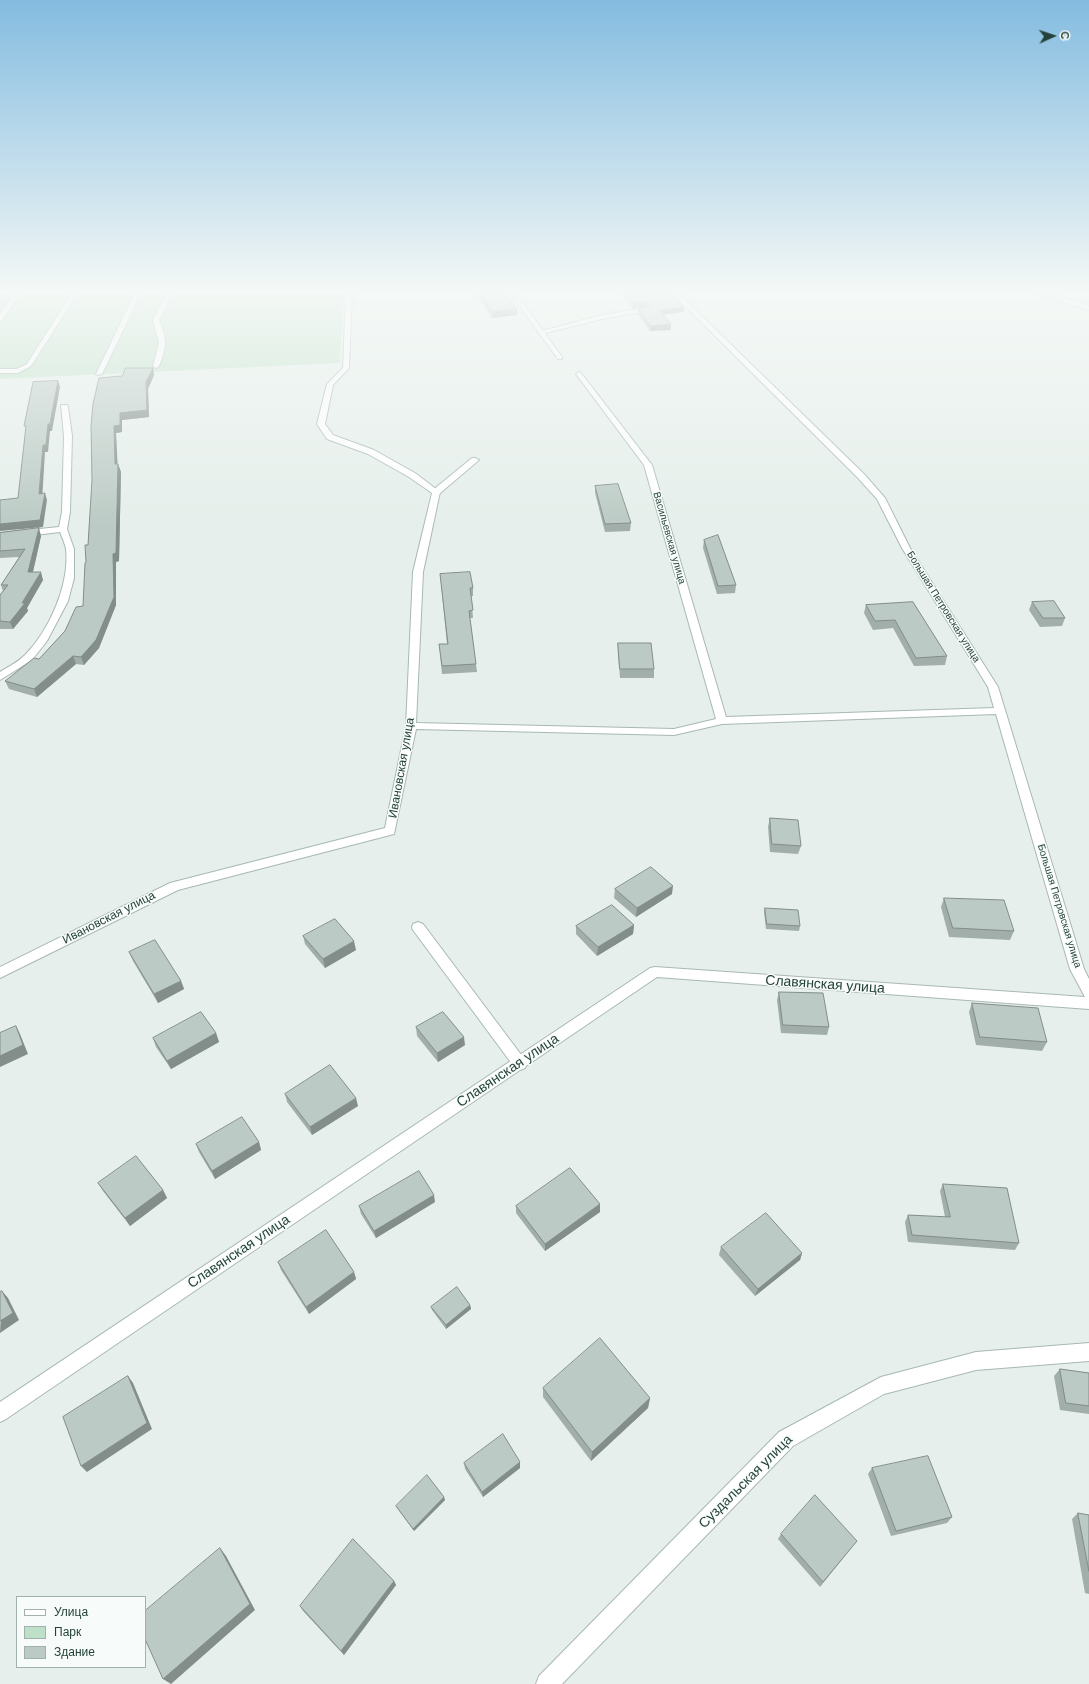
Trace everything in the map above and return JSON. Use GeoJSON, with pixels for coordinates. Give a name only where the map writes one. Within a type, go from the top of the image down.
{"type":"FeatureCollection","features":[{"type":"Feature","properties":{"kind":"street"},"geometry":{"type":"LineString","coordinates":[[342,372],[330,384],[321,424],[330,437],[371,452],[412,475],[436,492],[475,460]]}},
{"type":"Feature","properties":{"kind":"street","name":"Большая Петровская улица"},"geometry":{"type":"LineString","coordinates":[[755,372],[862,476],[881,498],[906,548],[994,687],[1078,969],[1089,993]]}},
{"type":"Feature","properties":{"kind":"street","name":"Васильевская улица"},"geometry":{"type":"LineString","coordinates":[[579,374],[648,465],[722,721]]}},
{"type":"Feature","properties":{"kind":"street"},"geometry":{"type":"LineString","coordinates":[[0,678],[28,658],[44,639],[63,601],[69,578],[70,549],[63,529],[66,512],[68,436],[64,407]]}},
{"type":"Feature","properties":{"kind":"street","name":"Ивановская улица"},"geometry":{"type":"LineString","coordinates":[[0,973],[174,886],[390,831],[411,726],[418,572],[436,492]]}},
{"type":"Feature","properties":{"kind":"street"},"geometry":{"type":"LineString","coordinates":[[0,536],[63,529]]}},
{"type":"Feature","properties":{"kind":"street"},"geometry":{"type":"LineString","coordinates":[[411,726],[674,732],[722,721],[1001,711]]}},
{"type":"Feature","properties":{"kind":"street"},"geometry":{"type":"LineString","coordinates":[[418,927],[520,1064]]}},
{"type":"Feature","properties":{"kind":"street","name":"Славянская улица"},"geometry":{"type":"LineString","coordinates":[[0,1414],[655,972],[1089,1004]]}},
{"type":"Feature","properties":{"kind":"street","name":"Суздальская улица"},"geometry":{"type":"LineString","coordinates":[[547,1684],[786,1439],[881,1386],[976,1361],[1089,1352]]}},
{"type":"Feature","properties":{"kind":"green space"},"geometry":{"type":"Polygon","coordinates":[[[0,372],[158,372],[0,379],[0,372]]]}},
{"type":"Feature","properties":{"kind":"building"},"geometry":{"type":"Polygon","coordinates":[[[124,372],[151,372],[146,382],[147,410],[120,413],[120,425],[114,426],[115,464],[118,464],[116,553],[113,554],[114,597],[96,640],[81,657],[73,656],[34,689],[5,681],[34,658],[39,659],[65,631],[76,607],[83,606],[86,562],[85,545],[88,545],[92,480],[91,426],[93,404],[99,378],[122,376],[124,372]]]}},
{"type":"Feature","properties":{"kind":"building"},"geometry":{"type":"Polygon","coordinates":[[[58,381],[50,424],[48,424],[46,445],[43,445],[39,494],[45,493],[40,520],[0,524],[0,500],[18,498],[26,426],[24,426],[33,382],[58,381]]]}},
{"type":"Feature","properties":{"kind":"building"},"geometry":{"type":"Polygon","coordinates":[[[618,484],[631,523],[605,524],[595,486],[618,484]]]}},
{"type":"Feature","properties":{"kind":"building"},"geometry":{"type":"Polygon","coordinates":[[[39,528],[28,572],[41,572],[22,603],[25,603],[10,622],[0,621],[0,595],[8,585],[1,585],[25,549],[0,551],[0,533],[39,528]]]}},
{"type":"Feature","properties":{"kind":"building"},"geometry":{"type":"Polygon","coordinates":[[[718,535],[736,585],[718,586],[704,540],[718,535]]]}},
{"type":"Feature","properties":{"kind":"building"},"geometry":{"type":"Polygon","coordinates":[[[470,572],[473,588],[470,588],[473,610],[469,611],[476,664],[442,666],[439,644],[448,644],[440,574],[470,572]]]}},
{"type":"Feature","properties":{"kind":"building"},"geometry":{"type":"Polygon","coordinates":[[[1054,601],[1065,618],[1043,618],[1032,602],[1054,601]]]}},
{"type":"Feature","properties":{"kind":"building"},"geometry":{"type":"Polygon","coordinates":[[[913,602],[947,656],[916,658],[895,620],[875,621],[866,605],[913,602]]]}},
{"type":"Feature","properties":{"kind":"building"},"geometry":{"type":"Polygon","coordinates":[[[618,643],[651,643],[654,669],[620,669],[618,643]]]}},
{"type":"Feature","properties":{"kind":"building"},"geometry":{"type":"Polygon","coordinates":[[[770,818],[798,820],[801,846],[772,844],[770,818]]]}},
{"type":"Feature","properties":{"kind":"building"},"geometry":{"type":"Polygon","coordinates":[[[651,867],[673,886],[637,908],[615,889],[651,867]]]}},
{"type":"Feature","properties":{"kind":"building"},"geometry":{"type":"Polygon","coordinates":[[[944,898],[1004,900],[1014,931],[953,928],[944,898]]]}},
{"type":"Feature","properties":{"kind":"building"},"geometry":{"type":"Polygon","coordinates":[[[612,905],[634,925],[598,947],[576,926],[612,905]]]}},
{"type":"Feature","properties":{"kind":"building"},"geometry":{"type":"Polygon","coordinates":[[[765,908],[798,910],[800,926],[767,924],[765,908]]]}},
{"type":"Feature","properties":{"kind":"building"},"geometry":{"type":"Polygon","coordinates":[[[335,919],[354,941],[323,959],[303,936],[335,919]]]}},
{"type":"Feature","properties":{"kind":"building"},"geometry":{"type":"Polygon","coordinates":[[[155,940],[181,981],[154,994],[129,952],[155,940]]]}},
{"type":"Feature","properties":{"kind":"building"},"geometry":{"type":"Polygon","coordinates":[[[779,992],[823,993],[829,1027],[783,1025],[779,992]]]}},
{"type":"Feature","properties":{"kind":"building"},"geometry":{"type":"Polygon","coordinates":[[[972,1003],[1038,1008],[1047,1042],[980,1037],[972,1003]]]}},
{"type":"Feature","properties":{"kind":"building"},"geometry":{"type":"Polygon","coordinates":[[[201,1012],[216,1033],[167,1061],[153,1038],[201,1012]]]}},
{"type":"Feature","properties":{"kind":"building"},"geometry":{"type":"Polygon","coordinates":[[[443,1012],[464,1037],[437,1053],[416,1027],[443,1012]]]}},
{"type":"Feature","properties":{"kind":"building"},"geometry":{"type":"Polygon","coordinates":[[[16,1026],[23,1045],[0,1056],[0,1033],[16,1026]]]}},
{"type":"Feature","properties":{"kind":"building"},"geometry":{"type":"Polygon","coordinates":[[[330,1065],[356,1098],[310,1127],[285,1094],[330,1065]]]}},
{"type":"Feature","properties":{"kind":"building"},"geometry":{"type":"Polygon","coordinates":[[[242,1117],[259,1142],[212,1171],[196,1144],[242,1117]]]}},
{"type":"Feature","properties":{"kind":"building"},"geometry":{"type":"Polygon","coordinates":[[[136,1156],[163,1190],[125,1218],[98,1183],[136,1156]]]}},
{"type":"Feature","properties":{"kind":"building"},"geometry":{"type":"Polygon","coordinates":[[[570,1168],[600,1204],[545,1244],[516,1206],[570,1168]]]}},
{"type":"Feature","properties":{"kind":"building"},"geometry":{"type":"Polygon","coordinates":[[[419,1171],[434,1195],[374,1231],[359,1206],[419,1171]]]}},
{"type":"Feature","properties":{"kind":"building"},"geometry":{"type":"Polygon","coordinates":[[[943,1184],[1007,1188],[1019,1243],[912,1235],[908,1215],[950,1217],[943,1184]]]}},
{"type":"Feature","properties":{"kind":"building"},"geometry":{"type":"Polygon","coordinates":[[[766,1213],[802,1253],[758,1289],[721,1247],[766,1213]]]}},
{"type":"Feature","properties":{"kind":"building"},"geometry":{"type":"Polygon","coordinates":[[[326,1230],[354,1272],[306,1307],[278,1262],[326,1230]]]}},
{"type":"Feature","properties":{"kind":"building"},"geometry":{"type":"Polygon","coordinates":[[[457,1287],[470,1305],[446,1325],[431,1307],[457,1287]]]}},
{"type":"Feature","properties":{"kind":"building"},"geometry":{"type":"Polygon","coordinates":[[[2,1291],[13,1313],[0,1321],[0,1292],[2,1291]]]}},
{"type":"Feature","properties":{"kind":"building"},"geometry":{"type":"Polygon","coordinates":[[[600,1338],[650,1398],[592,1452],[543,1388],[600,1338]]]}},
{"type":"Feature","properties":{"kind":"building"},"geometry":{"type":"Polygon","coordinates":[[[1060,1369],[1089,1373],[1089,1406],[1066,1403],[1060,1369]]]}},
{"type":"Feature","properties":{"kind":"building"},"geometry":{"type":"Polygon","coordinates":[[[128,1376],[147,1423],[81,1466],[63,1417],[128,1376]]]}},
{"type":"Feature","properties":{"kind":"building"},"geometry":{"type":"Polygon","coordinates":[[[503,1434],[520,1462],[482,1492],[464,1463],[503,1434]]]}},
{"type":"Feature","properties":{"kind":"building"},"geometry":{"type":"Polygon","coordinates":[[[928,1456],[952,1517],[896,1531],[872,1468],[928,1456]]]}},
{"type":"Feature","properties":{"kind":"building"},"geometry":{"type":"Polygon","coordinates":[[[427,1475],[444,1497],[413,1529],[396,1506],[427,1475]]]}},
{"type":"Feature","properties":{"kind":"building"},"geometry":{"type":"Polygon","coordinates":[[[815,1495],[857,1541],[823,1582],[781,1534],[815,1495]]]}},
{"type":"Feature","properties":{"kind":"building"},"geometry":{"type":"Polygon","coordinates":[[[1078,1513],[1089,1515],[1089,1571],[1078,1513]]]}},
{"type":"Feature","properties":{"kind":"building"},"geometry":{"type":"Polygon","coordinates":[[[353,1539],[394,1581],[341,1651],[300,1606],[353,1539]]]}},
{"type":"Feature","properties":{"kind":"building"},"geometry":{"type":"Polygon","coordinates":[[[220,1548],[250,1604],[163,1679],[146,1641],[146,1610],[220,1548]]]}}]}
